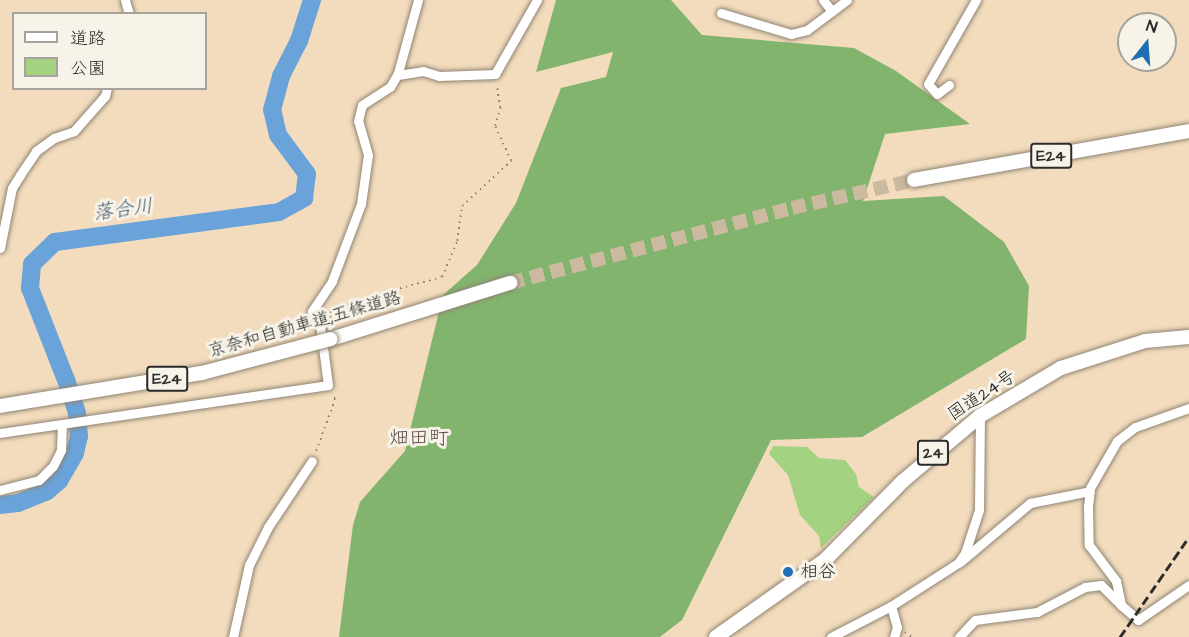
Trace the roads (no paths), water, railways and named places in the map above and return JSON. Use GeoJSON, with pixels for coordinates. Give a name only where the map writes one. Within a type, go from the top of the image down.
{"type":"FeatureCollection","features":[{"type":"Feature","properties":{"kind":"highway","name":"E24"},"geometry":{"type":"LineString","coordinates":[[914,180],[1189,131]]}},
{"type":"Feature","properties":{"kind":"highway","name":"京奈和自動車道;五條道路"},"geometry":{"type":"LineString","coordinates":[[0,406],[202,373],[331,339],[510,283]]}},
{"type":"Feature","properties":{"kind":"highway","name":"国道24号"},"geometry":{"type":"LineString","coordinates":[[716,637],[825,560],[903,481],[980,416],[1061,368],[1145,341],[1189,337]]}},
{"type":"Feature","properties":{"kind":"street"},"geometry":{"type":"LineString","coordinates":[[0,433],[89,422],[328,385],[320,324],[312,311],[332,281],[361,204],[368,155],[358,121],[362,105],[390,87],[398,75],[418,0]]}},
{"type":"Feature","properties":{"kind":"street"},"geometry":{"type":"LineString","coordinates":[[398,75],[423,71],[439,76],[495,74],[537,0]]}},
{"type":"Feature","properties":{"kind":"street"},"geometry":{"type":"LineString","coordinates":[[823,0],[832,11]]}},
{"type":"Feature","properties":{"kind":"street"},"geometry":{"type":"LineString","coordinates":[[721,13],[791,34],[807,30],[847,0]]}},
{"type":"Feature","properties":{"kind":"street"},"geometry":{"type":"LineString","coordinates":[[949,85],[937,94],[928,84],[976,0]]}},
{"type":"Feature","properties":{"kind":"street"},"geometry":{"type":"LineString","coordinates":[[0,248],[12,188],[36,151],[54,138],[74,131],[105,96],[106,90]]}},
{"type":"Feature","properties":{"kind":"street"},"geometry":{"type":"LineString","coordinates":[[1121,605],[1116,581],[1089,545],[1090,491],[1117,441],[1135,427],[1189,408]]}},
{"type":"Feature","properties":{"kind":"street"},"geometry":{"type":"LineString","coordinates":[[958,563],[965,554],[979,510],[980,416]]}},
{"type":"Feature","properties":{"kind":"street"},"geometry":{"type":"LineString","coordinates":[[0,490],[39,480],[53,466],[61,450],[64,425]]}},
{"type":"Feature","properties":{"kind":"street"},"geometry":{"type":"LineString","coordinates":[[233,637],[249,565],[268,527],[312,461]]}},
{"type":"Feature","properties":{"kind":"street"},"geometry":{"type":"LineString","coordinates":[[831,637],[891,606],[968,559],[1000,526],[1030,503],[1090,491]]}},
{"type":"Feature","properties":{"kind":"street"},"geometry":{"type":"LineString","coordinates":[[959,637],[975,620],[1037,612],[1085,587],[1101,585],[1138,620],[1189,585]]}},
{"type":"Feature","properties":{"kind":"street"},"geometry":{"type":"LineString","coordinates":[[891,606],[897,627],[894,637]]}},
{"type":"Feature","properties":{"kind":"waterway","name":"落合川"},"geometry":{"type":"LineString","coordinates":[[0,505],[18,503],[47,491],[59,481],[75,453],[79,436],[77,413],[30,288],[32,264],[55,242],[279,212],[304,198],[307,174],[278,135],[272,110],[281,76],[299,41],[312,0]]}},
{"type":"Feature","properties":{"kind":"tunnel"},"geometry":{"type":"LineString","coordinates":[[510,283],[792,208],[914,180]]}},
{"type":"Feature","properties":{"kind":"railway"},"geometry":{"type":"LineString","coordinates":[[1120,637],[1189,537]]}},
{"type":"Feature","properties":{"kind":"place","name":"相谷"},"geometry":{"type":"Point","coordinates":[788,572]}},
{"type":"Feature","properties":{"kind":"district","name":"畑田町"},"geometry":{"type":"Point","coordinates":[419,438]}}]}
